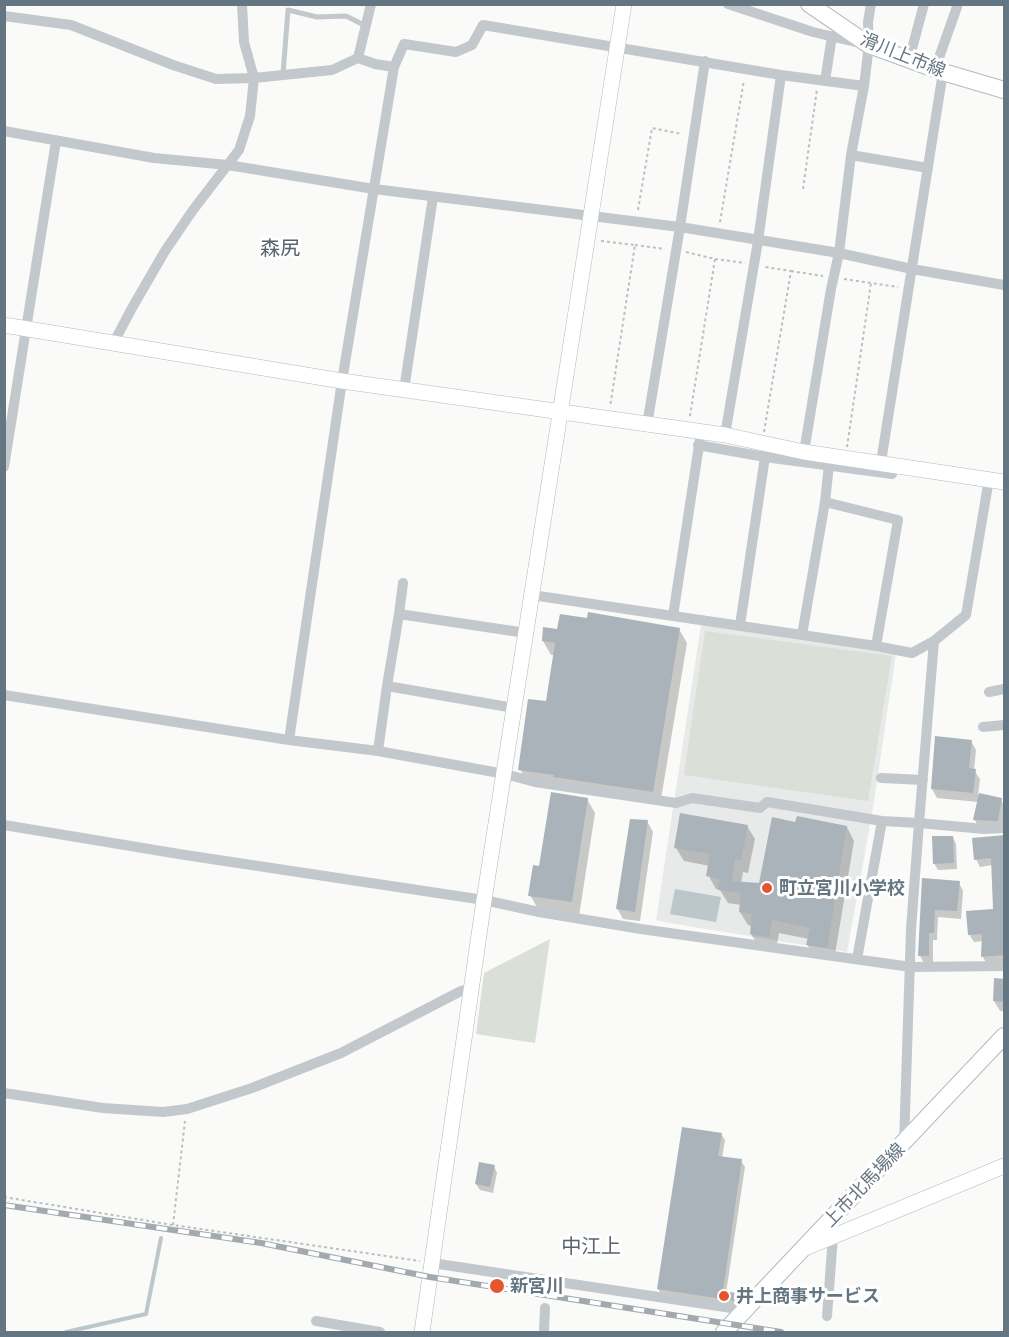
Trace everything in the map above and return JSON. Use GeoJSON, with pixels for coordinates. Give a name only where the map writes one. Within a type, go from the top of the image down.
{"type":"FeatureCollection","features":[{"type":"Feature","properties":{"kind":"main road","name":"滑川上市線"},"geometry":{"type":"LineString","coordinates":[[809,4],[869,45],[1005,90]]}},
{"type":"Feature","properties":{"kind":"main road","name":"上市北馬場線"},"geometry":{"type":"LineString","coordinates":[[724,1332],[1005,1036]]}},
{"type":"Feature","properties":{"kind":"street"},"geometry":{"type":"LineString","coordinates":[[114,342],[165,252],[193,210],[239,150],[250,116],[254,78],[244,42],[242,4]]}},
{"type":"Feature","properties":{"kind":"street"},"geometry":{"type":"LineString","coordinates":[[358,58],[370,4]]}},
{"type":"Feature","properties":{"kind":"street"},"geometry":{"type":"LineString","coordinates":[[422,1332],[484,900],[506,774],[514,708],[624,4]]}},
{"type":"Feature","properties":{"kind":"street"},"geometry":{"type":"LineString","coordinates":[[728,4],[869,45]]}},
{"type":"Feature","properties":{"kind":"street"},"geometry":{"type":"LineString","coordinates":[[804,452],[839,253],[851,155],[864,86],[871,4]]}},
{"type":"Feature","properties":{"kind":"street"},"geometry":{"type":"LineString","coordinates":[[909,60],[924,4]]}},
{"type":"Feature","properties":{"kind":"street"},"geometry":{"type":"LineString","coordinates":[[887,463],[909,289],[928,168],[939,70],[958,4]]}},
{"type":"Feature","properties":{"kind":"street"},"geometry":{"type":"LineString","coordinates":[[4,16],[71,25],[172,65],[216,79],[254,78],[332,70],[358,58],[394,67]]}},
{"type":"Feature","properties":{"kind":"street"},"geometry":{"type":"LineString","coordinates":[[289,740],[342,381],[394,67],[404,44],[456,52],[472,45],[483,25],[781,75],[864,86]]}},
{"type":"Feature","properties":{"kind":"street"},"geometry":{"type":"LineString","coordinates":[[822,81],[832,36]]}},
{"type":"Feature","properties":{"kind":"street"},"geometry":{"type":"LineString","coordinates":[[646,425],[680,227],[705,61]]}},
{"type":"Feature","properties":{"kind":"street"},"geometry":{"type":"LineString","coordinates":[[725,435],[758,241],[781,75]]}},
{"type":"Feature","properties":{"kind":"street"},"geometry":{"type":"LineString","coordinates":[[4,131],[154,158],[228,165],[374,189],[680,227],[839,253],[912,269],[1005,285]]}},
{"type":"Feature","properties":{"kind":"street"},"geometry":{"type":"LineString","coordinates":[[4,467],[56,141]]}},
{"type":"Feature","properties":{"kind":"street"},"geometry":{"type":"LineString","coordinates":[[851,155],[928,168]]}},
{"type":"Feature","properties":{"kind":"street"},"geometry":{"type":"LineString","coordinates":[[404,390],[433,197]]}},
{"type":"Feature","properties":{"kind":"street"},"geometry":{"type":"LineString","coordinates":[[4,325],[342,381],[646,425],[835,460],[887,463],[997,481],[966,615],[934,641],[912,653],[532,595]]}},
{"type":"Feature","properties":{"kind":"street"},"geometry":{"type":"LineString","coordinates":[[696,436],[725,435],[765,448],[804,452],[835,460]]}},
{"type":"Feature","properties":{"kind":"street"},"geometry":{"type":"LineString","coordinates":[[673,616],[696,436]]}},
{"type":"Feature","properties":{"kind":"street"},"geometry":{"type":"LineString","coordinates":[[740,625],[765,448]]}},
{"type":"Feature","properties":{"kind":"street"},"geometry":{"type":"LineString","coordinates":[[802,636],[825,502],[835,460]]}},
{"type":"Feature","properties":{"kind":"street"},"geometry":{"type":"LineString","coordinates":[[825,502],[898,520],[876,646]]}},
{"type":"Feature","properties":{"kind":"street"},"geometry":{"type":"LineString","coordinates":[[378,751],[403,583]]}},
{"type":"Feature","properties":{"kind":"street"},"geometry":{"type":"LineString","coordinates":[[399,614],[526,633]]}},
{"type":"Feature","properties":{"kind":"street"},"geometry":{"type":"LineString","coordinates":[[904,1144],[911,929],[934,641]]}},
{"type":"Feature","properties":{"kind":"street"},"geometry":{"type":"LineString","coordinates":[[387,686],[514,708]]}},
{"type":"Feature","properties":{"kind":"street"},"geometry":{"type":"LineString","coordinates":[[988,692],[1005,689]]}},
{"type":"Feature","properties":{"kind":"street"},"geometry":{"type":"LineString","coordinates":[[4,695],[289,740],[378,751],[506,774],[535,782],[676,803],[692,798],[760,808],[767,802],[882,821],[984,829],[1005,828]]}},
{"type":"Feature","properties":{"kind":"street"},"geometry":{"type":"LineString","coordinates":[[983,727],[1005,725]]}},
{"type":"Feature","properties":{"kind":"street"},"geometry":{"type":"LineString","coordinates":[[881,778],[923,780]]}},
{"type":"Feature","properties":{"kind":"street"},"geometry":{"type":"LineString","coordinates":[[857,959],[882,821]]}},
{"type":"Feature","properties":{"kind":"street"},"geometry":{"type":"LineString","coordinates":[[4,825],[484,900],[641,929],[911,967],[1005,966]]}},
{"type":"Feature","properties":{"kind":"street"},"geometry":{"type":"LineString","coordinates":[[4,1094],[104,1108],[163,1112],[187,1109],[252,1088],[341,1053],[461,991],[473,988]]}},
{"type":"Feature","properties":{"kind":"street"},"geometry":{"type":"LineString","coordinates":[[802,1249],[1005,1166]]}},
{"type":"Feature","properties":{"kind":"street"},"geometry":{"type":"LineString","coordinates":[[827,1316],[832,1236]]}},
{"type":"Feature","properties":{"kind":"street"},"geometry":{"type":"LineString","coordinates":[[432,1263],[745,1311]]}},
{"type":"Feature","properties":{"kind":"street"},"geometry":{"type":"LineString","coordinates":[[544,1332],[545,1308]]}},
{"type":"Feature","properties":{"kind":"street"},"geometry":{"type":"LineString","coordinates":[[316,1321],[380,1332]]}},
{"type":"Feature","properties":{"kind":"lane"},"geometry":{"type":"LineString","coordinates":[[283,74],[288,7],[317,17],[346,16],[366,26]]}},
{"type":"Feature","properties":{"kind":"path"},"geometry":{"type":"LineString","coordinates":[[718,234],[746,69]]}},
{"type":"Feature","properties":{"kind":"path"},"geometry":{"type":"LineString","coordinates":[[803,189],[822,81]]}},
{"type":"Feature","properties":{"kind":"path"},"geometry":{"type":"LineString","coordinates":[[636,222],[652,128],[694,136]]}},
{"type":"Feature","properties":{"kind":"path"},"geometry":{"type":"LineString","coordinates":[[586,239],[676,250],[715,259],[909,289]]}},
{"type":"Feature","properties":{"kind":"path"},"geometry":{"type":"LineString","coordinates":[[608,419],[635,245]]}},
{"type":"Feature","properties":{"kind":"path"},"geometry":{"type":"LineString","coordinates":[[696,436],[715,259]]}},
{"type":"Feature","properties":{"kind":"path"},"geometry":{"type":"LineString","coordinates":[[765,448],[791,271]]}},
{"type":"Feature","properties":{"kind":"path"},"geometry":{"type":"LineString","coordinates":[[835,460],[871,283]]}},
{"type":"Feature","properties":{"kind":"path"},"geometry":{"type":"LineString","coordinates":[[173,1225],[187,1109]]}},
{"type":"Feature","properties":{"kind":"path"},"geometry":{"type":"LineString","coordinates":[[4,1197],[173,1225],[432,1263]]}},
{"type":"Feature","properties":{"kind":"shaded area"},"geometry":{"type":"Polygon","coordinates":[[[701,625],[896,654],[872,814],[847,952],[656,920],[701,625]]]}},
{"type":"Feature","properties":{"kind":"shaded area"},"geometry":{"type":"Polygon","coordinates":[[[705,631],[892,656],[868,801],[684,775],[705,631]]]}},
{"type":"Feature","properties":{"kind":"shaded area"},"geometry":{"type":"Polygon","coordinates":[[[675,889],[721,897],[716,922],[670,914],[675,889]]]}},
{"type":"Feature","properties":{"kind":"shaded area"},"geometry":{"type":"Polygon","coordinates":[[[550,939],[535,1043],[476,1034],[484,973],[550,939]]]}},
{"type":"Feature","properties":{"kind":"building"},"geometry":{"type":"Polygon","coordinates":[[[588,612],[680,628],[653,792],[518,770],[528,699],[546,701],[555,643],[542,641],[543,627],[557,629],[560,614],[587,618],[588,612]]]}},
{"type":"Feature","properties":{"kind":"building"},"geometry":{"type":"Polygon","coordinates":[[[935,736],[972,740],[969,768],[976,769],[973,793],[931,789],[935,736]]]}},
{"type":"Feature","properties":{"kind":"building"},"geometry":{"type":"Polygon","coordinates":[[[551,792],[588,798],[572,902],[528,896],[533,865],[539,866],[551,792]]]}},
{"type":"Feature","properties":{"kind":"building"},"geometry":{"type":"Polygon","coordinates":[[[979,793],[1002,798],[998,821],[973,820],[979,793]]]}},
{"type":"Feature","properties":{"kind":"building"},"geometry":{"type":"Polygon","coordinates":[[[680,813],[748,825],[741,860],[735,859],[732,881],[759,883],[772,817],[795,822],[797,816],[847,826],[827,948],[806,945],[810,928],[772,920],[769,937],[750,934],[752,914],[739,912],[741,893],[718,890],[720,879],[706,876],[710,854],[674,848],[680,813]]]}},
{"type":"Feature","properties":{"kind":"building"},"geometry":{"type":"Polygon","coordinates":[[[630,819],[648,820],[635,912],[616,909],[630,819]]]}},
{"type":"Feature","properties":{"kind":"building"},"geometry":{"type":"Polygon","coordinates":[[[1005,835],[1005,955],[981,957],[982,934],[968,935],[966,911],[993,909],[991,858],[974,860],[972,838],[1005,835]]]}},
{"type":"Feature","properties":{"kind":"building"},"geometry":{"type":"Polygon","coordinates":[[[932,836],[953,836],[954,863],[933,864],[932,836]]]}},
{"type":"Feature","properties":{"kind":"building"},"geometry":{"type":"Polygon","coordinates":[[[922,878],[960,881],[957,911],[935,910],[934,933],[929,933],[929,956],[918,956],[922,878]]]}},
{"type":"Feature","properties":{"kind":"building"},"geometry":{"type":"Polygon","coordinates":[[[994,978],[1005,979],[1005,1002],[993,1001],[994,978]]]}},
{"type":"Feature","properties":{"kind":"building"},"geometry":{"type":"Polygon","coordinates":[[[682,1127],[722,1133],[718,1156],[742,1159],[723,1291],[736,1293],[735,1301],[657,1289],[682,1127]]]}},
{"type":"Feature","properties":{"kind":"building"},"geometry":{"type":"Polygon","coordinates":[[[479,1162],[495,1165],[490,1187],[475,1184],[479,1162]]]}},
{"type":"Feature","properties":{"kind":"waterway"},"geometry":{"type":"LineString","coordinates":[[66,1332],[146,1314],[161,1238]]}},
{"type":"Feature","properties":{"kind":"railway"},"geometry":{"type":"LineString","coordinates":[[4,1205],[261,1243],[430,1277],[781,1332]]}},
{"type":"Feature","properties":{"kind":"place","name":"町立宮川小学校"},"geometry":{"type":"Point","coordinates":[767,888]}},
{"type":"Feature","properties":{"kind":"place","name":"新宮川"},"geometry":{"type":"Point","coordinates":[497,1286]}},
{"type":"Feature","properties":{"kind":"place","name":"井上商事サービス"},"geometry":{"type":"Point","coordinates":[724,1296]}},
{"type":"Feature","properties":{"kind":"district","name":"森尻"},"geometry":{"type":"Point","coordinates":[280,249]}},
{"type":"Feature","properties":{"kind":"district","name":"中江上"},"geometry":{"type":"Point","coordinates":[591,1247]}}]}
